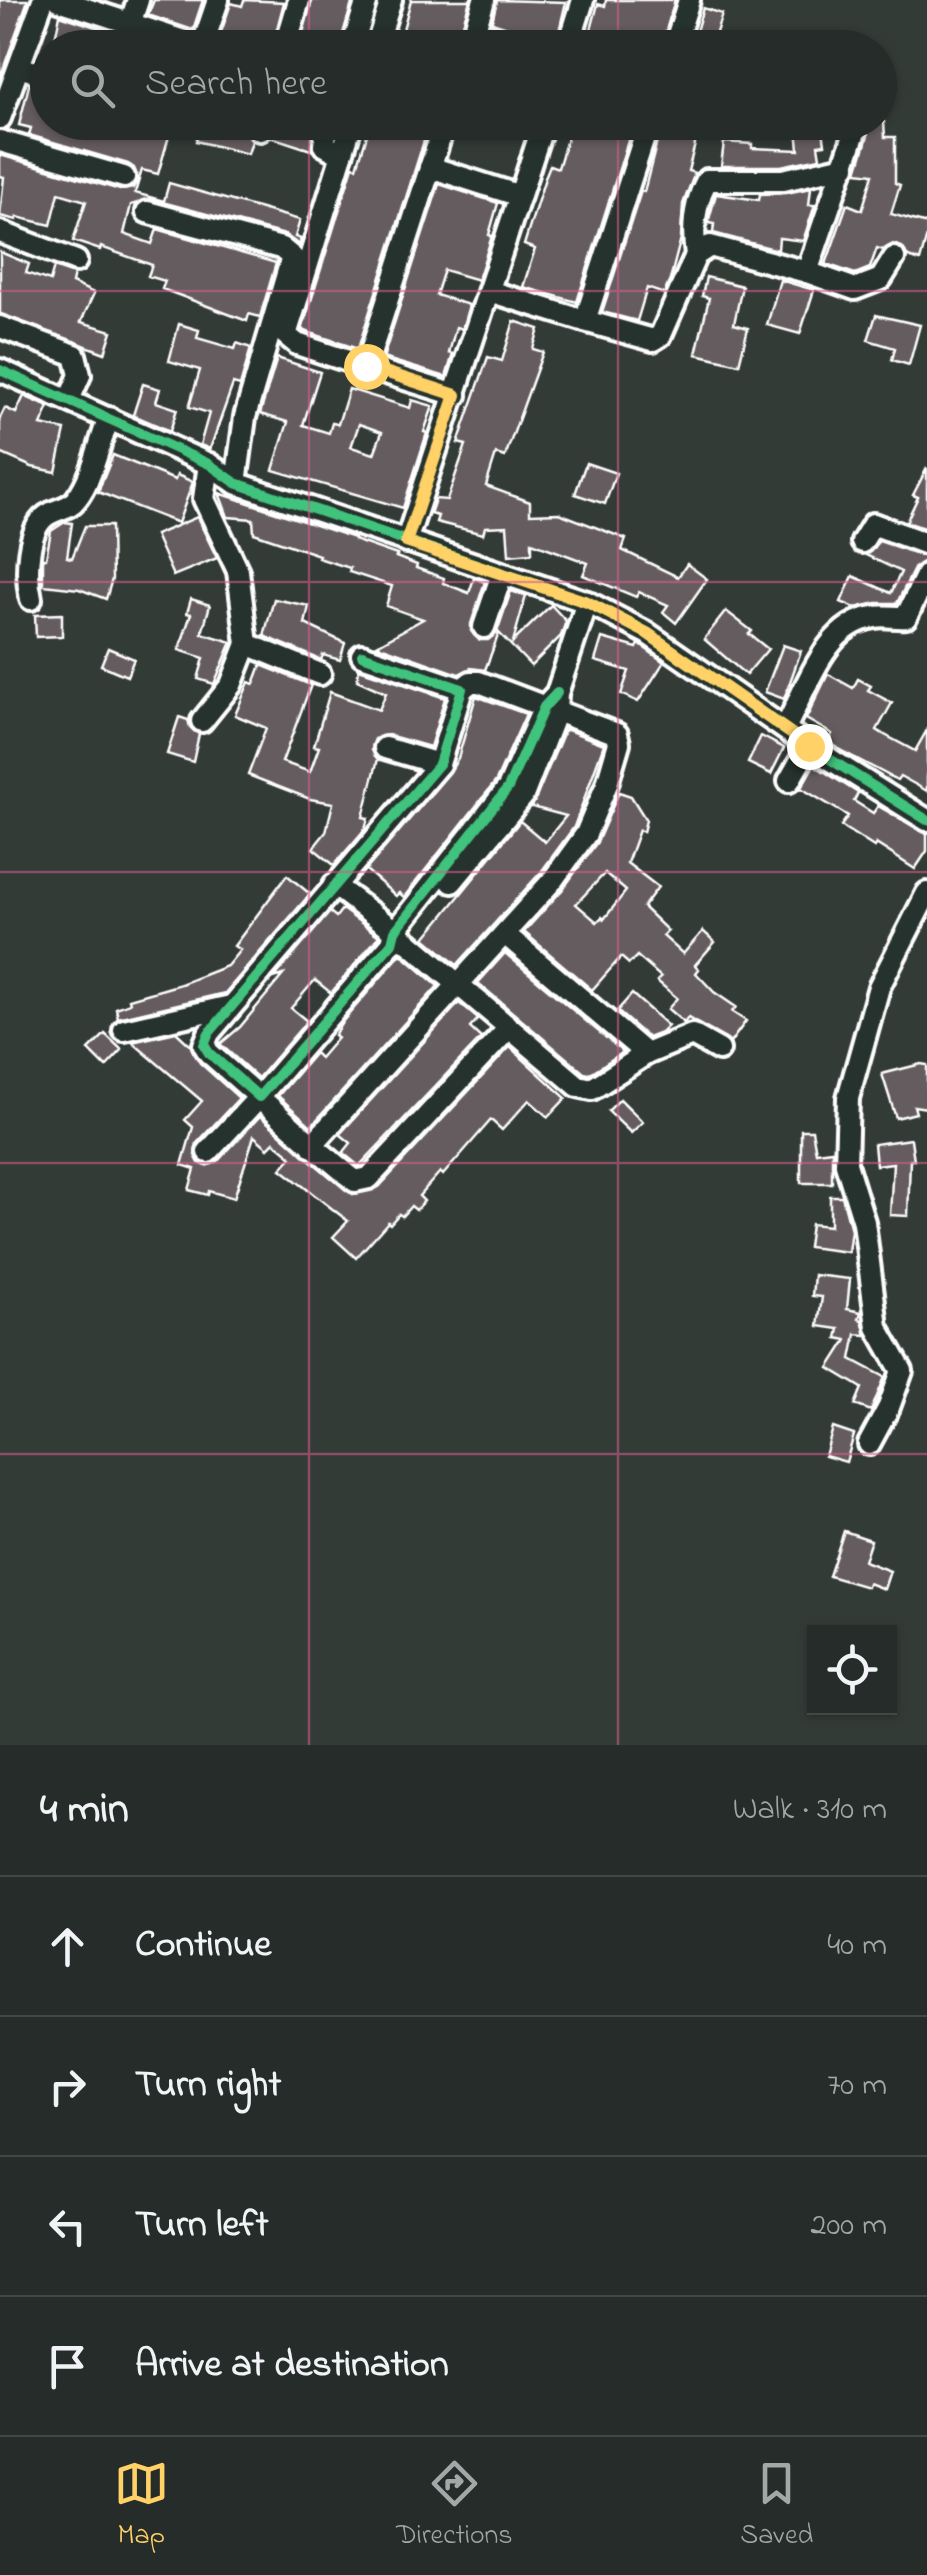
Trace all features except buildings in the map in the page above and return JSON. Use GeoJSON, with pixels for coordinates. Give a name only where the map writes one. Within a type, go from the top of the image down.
{"type":"FeatureCollection","features":[{"type":"Feature","properties":{"kind":"street"},"geometry":{"type":"LineString","coordinates":[[32,30],[43,0]]}},
{"type":"Feature","properties":{"kind":"street"},"geometry":{"type":"LineString","coordinates":[[58,0],[149,30]]}},
{"type":"Feature","properties":{"kind":"street"},"geometry":{"type":"LineString","coordinates":[[130,24],[138,0]]}},
{"type":"Feature","properties":{"kind":"street"},"geometry":{"type":"LineString","coordinates":[[208,30],[218,0]]}},
{"type":"Feature","properties":{"kind":"street"},"geometry":{"type":"LineString","coordinates":[[290,30],[299,0]]}},
{"type":"Feature","properties":{"kind":"street"},"geometry":{"type":"LineString","coordinates":[[358,30],[368,0]]}},
{"type":"Feature","properties":{"kind":"street"},"geometry":{"type":"LineString","coordinates":[[382,30],[391,0]]}},
{"type":"Feature","properties":{"kind":"street"},"geometry":{"type":"LineString","coordinates":[[475,30],[484,0]]}},
{"type":"Feature","properties":{"kind":"street"},"geometry":{"type":"LineString","coordinates":[[574,30],[583,0]]}},
{"type":"Feature","properties":{"kind":"street"},"geometry":{"type":"LineString","coordinates":[[680,30],[689,0]]}},
{"type":"Feature","properties":{"kind":"street"},"geometry":{"type":"LineString","coordinates":[[0,118],[30,37]]}},
{"type":"Feature","properties":{"kind":"street"},"geometry":{"type":"LineString","coordinates":[[19,68],[30,71]]}},
{"type":"Feature","properties":{"kind":"street"},"geometry":{"type":"LineString","coordinates":[[325,140],[324,145],[342,155]]}},
{"type":"Feature","properties":{"kind":"street"},"geometry":{"type":"LineString","coordinates":[[347,140],[286,335],[296,344],[456,395]]}},
{"type":"Feature","properties":{"kind":"street"},"geometry":{"type":"LineString","coordinates":[[366,366],[439,140]]}},
{"type":"Feature","properties":{"kind":"street"},"geometry":{"type":"LineString","coordinates":[[406,542],[538,140]]}},
{"type":"Feature","properties":{"kind":"street"},"geometry":{"type":"LineString","coordinates":[[585,320],[644,140]]}},
{"type":"Feature","properties":{"kind":"street"},"geometry":{"type":"LineString","coordinates":[[807,272],[853,140]]}},
{"type":"Feature","properties":{"kind":"street"},"geometry":{"type":"LineString","coordinates":[[0,141],[124,177]]}},
{"type":"Feature","properties":{"kind":"street"},"geometry":{"type":"LineString","coordinates":[[489,291],[653,340],[659,338],[696,255],[695,216],[707,180],[783,180],[845,166]]}},
{"type":"Feature","properties":{"kind":"street"},"geometry":{"type":"LineString","coordinates":[[430,167],[520,196]]}},
{"type":"Feature","properties":{"kind":"street"},"geometry":{"type":"LineString","coordinates":[[147,212],[281,248],[292,257],[246,418],[236,482]]}},
{"type":"Feature","properties":{"kind":"street"},"geometry":{"type":"LineString","coordinates":[[0,232],[76,261]]}},
{"type":"Feature","properties":{"kind":"street"},"geometry":{"type":"LineString","coordinates":[[696,255],[710,246],[723,248],[855,289],[880,279],[894,258]]}},
{"type":"Feature","properties":{"kind":"street"},"geometry":{"type":"LineString","coordinates":[[0,327],[75,355],[80,374],[69,400]]}},
{"type":"Feature","properties":{"kind":"street"},"geometry":{"type":"LineString","coordinates":[[0,370],[209,464],[236,482],[587,602],[647,633],[809,746],[927,820]]}},
{"type":"Feature","properties":{"kind":"street"},"geometry":{"type":"LineString","coordinates":[[31,599],[26,565],[37,530],[46,516],[64,509],[78,497],[109,418]]}},
{"type":"Feature","properties":{"kind":"street"},"geometry":{"type":"LineString","coordinates":[[202,721],[231,684],[247,644],[238,571],[204,499],[209,464]]}},
{"type":"Feature","properties":{"kind":"street"},"geometry":{"type":"LineString","coordinates":[[862,542],[873,524],[927,544]]}},
{"type":"Feature","properties":{"kind":"street"},"geometry":{"type":"LineString","coordinates":[[484,626],[502,574]]}},
{"type":"Feature","properties":{"kind":"street"},"geometry":{"type":"LineString","coordinates":[[786,728],[817,664],[836,636],[872,616],[906,617],[927,574]]}},
{"type":"Feature","properties":{"kind":"street"},"geometry":{"type":"LineString","coordinates":[[208,1152],[397,938],[515,792],[552,704],[587,602]]}},
{"type":"Feature","properties":{"kind":"street"},"geometry":{"type":"LineString","coordinates":[[247,644],[320,674]]}},
{"type":"Feature","properties":{"kind":"street"},"geometry":{"type":"LineString","coordinates":[[362,655],[462,689]]}},
{"type":"Feature","properties":{"kind":"street"},"geometry":{"type":"LineString","coordinates":[[312,1145],[552,881],[586,834],[620,742],[611,730],[552,704],[471,682],[462,689],[438,764],[231,1006],[204,1045],[209,1053],[312,1145],[354,1181],[369,1178],[508,1029]]}},
{"type":"Feature","properties":{"kind":"street"},"geometry":{"type":"LineString","coordinates":[[789,780],[809,746]]}},
{"type":"Feature","properties":{"kind":"street"},"geometry":{"type":"LineString","coordinates":[[384,748],[438,764]]}},
{"type":"Feature","properties":{"kind":"street"},"geometry":{"type":"LineString","coordinates":[[334,885],[578,1086],[588,1090],[646,1054],[692,1036],[718,1050]]}},
{"type":"Feature","properties":{"kind":"street"},"geometry":{"type":"LineString","coordinates":[[868,1444],[902,1370],[878,1327],[864,1222],[846,1164],[848,1098],[879,987],[927,894]]}},
{"type":"Feature","properties":{"kind":"street"},"geometry":{"type":"LineString","coordinates":[[506,935],[646,1054]]}},
{"type":"Feature","properties":{"kind":"street"},"geometry":{"type":"LineString","coordinates":[[124,1030],[231,1006]]}},
{"type":"Feature","properties":{"kind":"cycle path"},"geometry":{"type":"LineString","coordinates":[[0,370],[209,464],[236,483],[587,602],[647,633],[809,746],[927,820]]}},
{"type":"Feature","properties":{"kind":"cycle path"},"geometry":{"type":"LineString","coordinates":[[362,655],[462,689],[439,764],[209,1033],[204,1045],[209,1053],[259,1097],[392,943],[395,931],[508,788],[544,707],[557,693]]}},
{"type":"Feature","properties":{"kind":"route"},"geometry":{"type":"LineString","coordinates":[[366,366],[456,395],[406,542],[587,602],[647,633],[809,746]]}}]}
